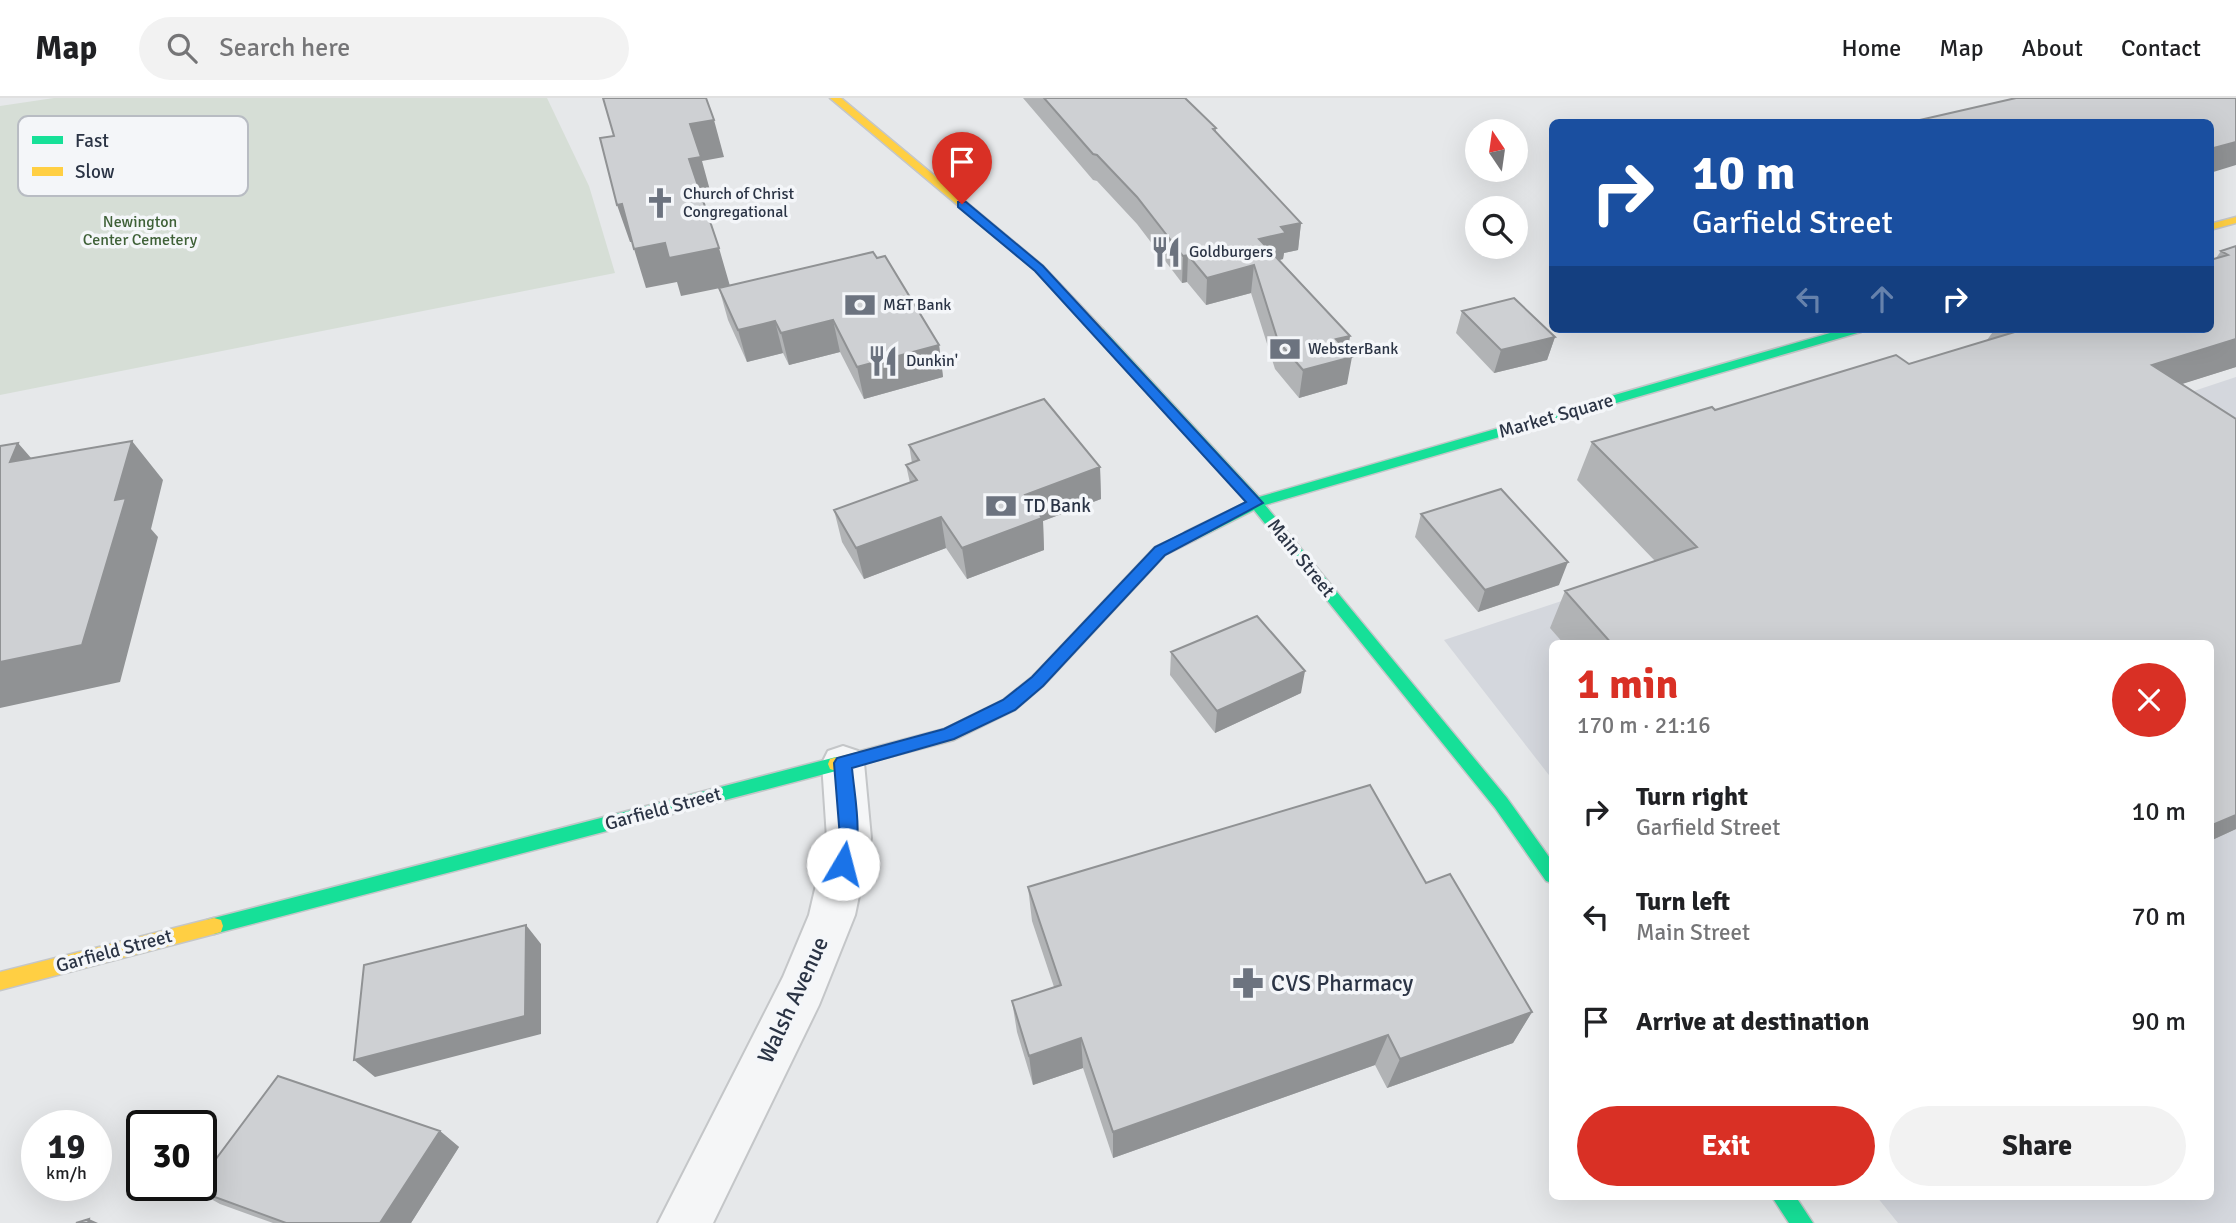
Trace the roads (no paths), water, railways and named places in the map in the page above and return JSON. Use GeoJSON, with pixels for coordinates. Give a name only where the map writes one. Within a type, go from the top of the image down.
{"type":"FeatureCollection","features":[{"type":"Feature","properties":{"kind":"street","name":"Main Street"},"geometry":{"type":"LineString","coordinates":[[835,98],[1039,268],[1256,503],[1500,803],[1549,871]]}},
{"type":"Feature","properties":{"kind":"street"},"geometry":{"type":"LineString","coordinates":[[2214,226],[2236,219]]}},
{"type":"Feature","properties":{"kind":"street","name":"Market Square"},"geometry":{"type":"LineString","coordinates":[[1256,503],[1843,333]]}},
{"type":"Feature","properties":{"kind":"street","name":"Garfield Street"},"geometry":{"type":"LineString","coordinates":[[0,981],[948,734],[1009,705],[1038,681],[1160,551],[1256,503]]}},
{"type":"Feature","properties":{"kind":"street","name":"Walsh Avenue"},"geometry":{"type":"LineString","coordinates":[[685,1223],[802,989],[832,915],[849,838],[843,763]]}},
{"type":"Feature","properties":{"kind":"street"},"geometry":{"type":"LineString","coordinates":[[1785,1200],[1802,1223]]}},
{"type":"Feature","properties":{"kind":"place","name":"Church of Christ Congregational"},"geometry":{"type":"Point","coordinates":[660,203]}},
{"type":"Feature","properties":{"kind":"place","name":"Goldburgers"},"geometry":{"type":"Point","coordinates":[1166,252]}},
{"type":"Feature","properties":{"kind":"place","name":"M&T Bank"},"geometry":{"type":"Point","coordinates":[860,305]}},
{"type":"Feature","properties":{"kind":"place","name":"WebsterBank"},"geometry":{"type":"Point","coordinates":[1285,349]}},
{"type":"Feature","properties":{"kind":"place","name":"Dunkin'"},"geometry":{"type":"Point","coordinates":[883,361]}},
{"type":"Feature","properties":{"kind":"place","name":"TD Bank"},"geometry":{"type":"Point","coordinates":[1001,506]}},
{"type":"Feature","properties":{"kind":"place","name":"CVS Pharmacy"},"geometry":{"type":"Point","coordinates":[1248,983]}},
{"type":"Feature","properties":{"kind":"park label","name":"Newington Center Cemetery"},"geometry":{"type":"Point","coordinates":[140,231]}}]}
